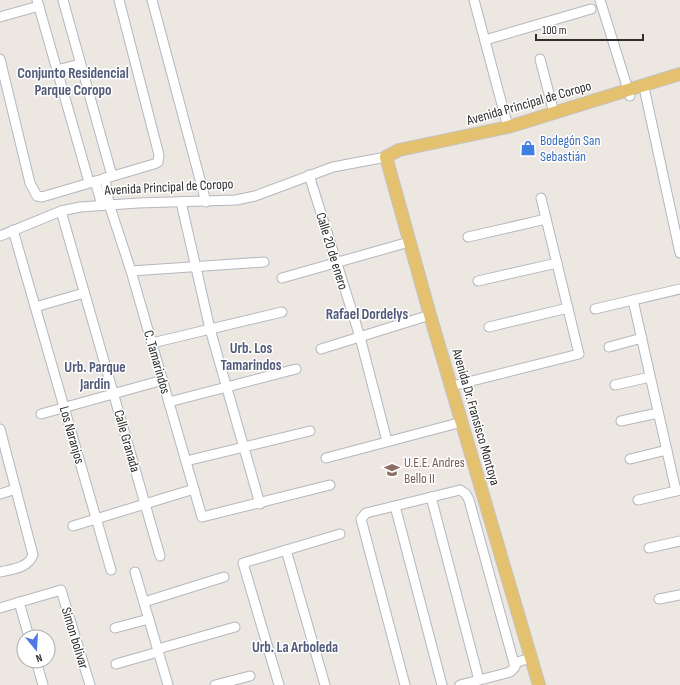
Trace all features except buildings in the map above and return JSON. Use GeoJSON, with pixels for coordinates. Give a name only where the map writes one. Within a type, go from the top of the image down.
{"type":"FeatureCollection","features":[{"type":"Feature","properties":{"kind":"main road","name":"Avenida Principal de Coropo"},"geometry":{"type":"LineString","coordinates":[[386,157],[400,158],[470,144],[514,133],[680,74]]}},
{"type":"Feature","properties":{"kind":"main road","name":"Avenida Principal de Coropo"},"geometry":{"type":"LineString","coordinates":[[386,157],[399,150],[508,127],[629,93],[645,92],[680,82]]}},
{"type":"Feature","properties":{"kind":"main road","name":"Avenida Dr. Fransisco Montoya"},"geometry":{"type":"LineString","coordinates":[[386,157],[430,315],[539,685]]}},
{"type":"Feature","properties":{"kind":"street"},"geometry":{"type":"LineString","coordinates":[[63,0],[80,64],[100,179]]}},
{"type":"Feature","properties":{"kind":"street"},"geometry":{"type":"LineString","coordinates":[[0,59],[30,183],[35,194],[39,197],[154,164],[158,162],[160,155],[119,0]]}},
{"type":"Feature","properties":{"kind":"street"},"geometry":{"type":"LineString","coordinates":[[152,0],[206,202]]}},
{"type":"Feature","properties":{"kind":"street"},"geometry":{"type":"LineString","coordinates":[[474,0],[508,127]]}},
{"type":"Feature","properties":{"kind":"street"},"geometry":{"type":"LineString","coordinates":[[600,0],[629,93]]}},
{"type":"Feature","properties":{"kind":"street"},"geometry":{"type":"LineString","coordinates":[[0,17],[38,3],[57,70],[100,179]]}},
{"type":"Feature","properties":{"kind":"street"},"geometry":{"type":"LineString","coordinates":[[485,40],[591,9]]}},
{"type":"Feature","properties":{"kind":"street"},"geometry":{"type":"LineString","coordinates":[[540,59],[554,113]]}},
{"type":"Feature","properties":{"kind":"street"},"geometry":{"type":"LineString","coordinates":[[57,70],[80,64]]}},
{"type":"Feature","properties":{"kind":"street"},"geometry":{"type":"LineString","coordinates":[[645,92],[680,252]]}},
{"type":"Feature","properties":{"kind":"street","name":"Avenida Principal de Coropo"},"geometry":{"type":"LineString","coordinates":[[0,236],[61,211],[105,205],[236,200],[255,196],[333,167],[386,157]]}},
{"type":"Feature","properties":{"kind":"street","name":"Calle 20 de enero"},"geometry":{"type":"LineString","coordinates":[[309,175],[335,262],[360,337],[387,441]]}},
{"type":"Feature","properties":{"kind":"street","name":"C. Tamarindos"},"geometry":{"type":"LineString","coordinates":[[100,179],[105,205],[131,271],[202,517],[204,518],[260,504]]}},
{"type":"Feature","properties":{"kind":"street"},"geometry":{"type":"LineString","coordinates":[[452,386],[579,354],[540,198]]}},
{"type":"Feature","properties":{"kind":"street"},"geometry":{"type":"LineString","coordinates":[[181,202],[210,329],[260,504],[330,485]]}},
{"type":"Feature","properties":{"kind":"street","name":"Calle Granada"},"geometry":{"type":"LineString","coordinates":[[61,211],[160,556]]}},
{"type":"Feature","properties":{"kind":"street"},"geometry":{"type":"LineString","coordinates":[[468,237],[546,219]]}},
{"type":"Feature","properties":{"kind":"street","name":"Los Naranjos"},"geometry":{"type":"LineString","coordinates":[[13,230],[112,570]]}},
{"type":"Feature","properties":{"kind":"street"},"geometry":{"type":"LineString","coordinates":[[282,278],[409,242]]}},
{"type":"Feature","properties":{"kind":"street"},"geometry":{"type":"LineString","coordinates":[[131,271],[195,268],[264,262]]}},
{"type":"Feature","properties":{"kind":"street"},"geometry":{"type":"LineString","coordinates":[[478,281],[557,263]]}},
{"type":"Feature","properties":{"kind":"street"},"geometry":{"type":"LineString","coordinates":[[595,309],[680,289]]}},
{"type":"Feature","properties":{"kind":"street"},"geometry":{"type":"LineString","coordinates":[[35,307],[84,293]]}},
{"type":"Feature","properties":{"kind":"street"},"geometry":{"type":"LineString","coordinates":[[633,300],[658,413],[678,491],[638,500]]}},
{"type":"Feature","properties":{"kind":"street"},"geometry":{"type":"LineString","coordinates":[[489,327],[568,308]]}},
{"type":"Feature","properties":{"kind":"street"},"geometry":{"type":"LineString","coordinates":[[152,343],[282,312]]}},
{"type":"Feature","properties":{"kind":"street"},"geometry":{"type":"LineString","coordinates":[[321,349],[430,315]]}},
{"type":"Feature","properties":{"kind":"street"},"geometry":{"type":"LineString","coordinates":[[608,347],[642,338]]}},
{"type":"Feature","properties":{"kind":"street"},"geometry":{"type":"LineString","coordinates":[[169,402],[296,369]]}},
{"type":"Feature","properties":{"kind":"street"},"geometry":{"type":"LineString","coordinates":[[615,385],[650,377]]}},
{"type":"Feature","properties":{"kind":"street"},"geometry":{"type":"LineString","coordinates":[[42,414],[163,380]]}},
{"type":"Feature","properties":{"kind":"street"},"geometry":{"type":"LineString","coordinates":[[621,421],[658,413]]}},
{"type":"Feature","properties":{"kind":"street"},"geometry":{"type":"LineString","coordinates":[[326,458],[462,422]]}},
{"type":"Feature","properties":{"kind":"street"},"geometry":{"type":"LineString","coordinates":[[0,429],[33,555],[30,562],[25,566],[0,572]]}},
{"type":"Feature","properties":{"kind":"street"},"geometry":{"type":"LineString","coordinates":[[186,461],[310,431]]}},
{"type":"Feature","properties":{"kind":"street"},"geometry":{"type":"LineString","coordinates":[[630,459],[667,450]]}},
{"type":"Feature","properties":{"kind":"street"},"geometry":{"type":"LineString","coordinates":[[0,494],[16,489]]}},
{"type":"Feature","properties":{"kind":"street"},"geometry":{"type":"LineString","coordinates":[[73,526],[194,489]]}},
{"type":"Feature","properties":{"kind":"street"},"geometry":{"type":"LineString","coordinates":[[405,685],[361,519],[366,513],[460,490],[467,496],[515,667],[512,671],[460,685]]}},
{"type":"Feature","properties":{"kind":"street"},"geometry":{"type":"LineString","coordinates":[[431,497],[479,680]]}},
{"type":"Feature","properties":{"kind":"street"},"geometry":{"type":"LineString","coordinates":[[395,506],[442,685]]}},
{"type":"Feature","properties":{"kind":"street"},"geometry":{"type":"LineString","coordinates":[[279,685],[243,566],[245,562],[340,534]]}},
{"type":"Feature","properties":{"kind":"street"},"geometry":{"type":"LineString","coordinates":[[649,548],[679,544]]}},
{"type":"Feature","properties":{"kind":"street"},"geometry":{"type":"LineString","coordinates":[[286,550],[325,685]]}},
{"type":"Feature","properties":{"kind":"street"},"geometry":{"type":"LineString","coordinates":[[135,572],[168,685]]}},
{"type":"Feature","properties":{"kind":"street"},"geometry":{"type":"LineString","coordinates":[[144,602],[224,577]]}},
{"type":"Feature","properties":{"kind":"street","name":"Simon bolivar"},"geometry":{"type":"LineString","coordinates":[[19,602],[61,590],[90,685]]}},
{"type":"Feature","properties":{"kind":"street"},"geometry":{"type":"LineString","coordinates":[[659,599],[680,595]]}},
{"type":"Feature","properties":{"kind":"street"},"geometry":{"type":"LineString","coordinates":[[0,608],[19,602],[27,629]]}},
{"type":"Feature","properties":{"kind":"street"},"geometry":{"type":"LineString","coordinates":[[115,628],[149,619]]}},
{"type":"Feature","properties":{"kind":"street"},"geometry":{"type":"LineString","coordinates":[[116,664],[235,627]]}},
{"type":"Feature","properties":{"kind":"street"},"geometry":{"type":"LineString","coordinates":[[514,663],[531,658]]}},
{"type":"Feature","properties":{"kind":"street"},"geometry":{"type":"LineString","coordinates":[[38,669],[43,685]]}},
{"type":"Feature","properties":{"kind":"street"},"geometry":{"type":"LineString","coordinates":[[215,685],[250,676]]}},
{"type":"Feature","properties":{"kind":"place","name":"Bodegón San Sebastián"},"geometry":{"type":"Point","coordinates":[528,148]}},
{"type":"Feature","properties":{"kind":"place","name":"U.E.E. Andres Bello II"},"geometry":{"type":"Point","coordinates":[392,470]}},
{"type":"Feature","properties":{"kind":"district","name":"Conjunto Residencial Parque Coropo"},"geometry":{"type":"Point","coordinates":[73,82]}},
{"type":"Feature","properties":{"kind":"district","name":"Rafael Dordelys"},"geometry":{"type":"Point","coordinates":[367,314]}},
{"type":"Feature","properties":{"kind":"district","name":"Urb. Los Tamarindos"},"geometry":{"type":"Point","coordinates":[251,356]}},
{"type":"Feature","properties":{"kind":"district","name":"Urb. Parque Jardin"},"geometry":{"type":"Point","coordinates":[95,376]}},
{"type":"Feature","properties":{"kind":"district","name":"Urb. La Arboleda"},"geometry":{"type":"Point","coordinates":[295,647]}}]}
